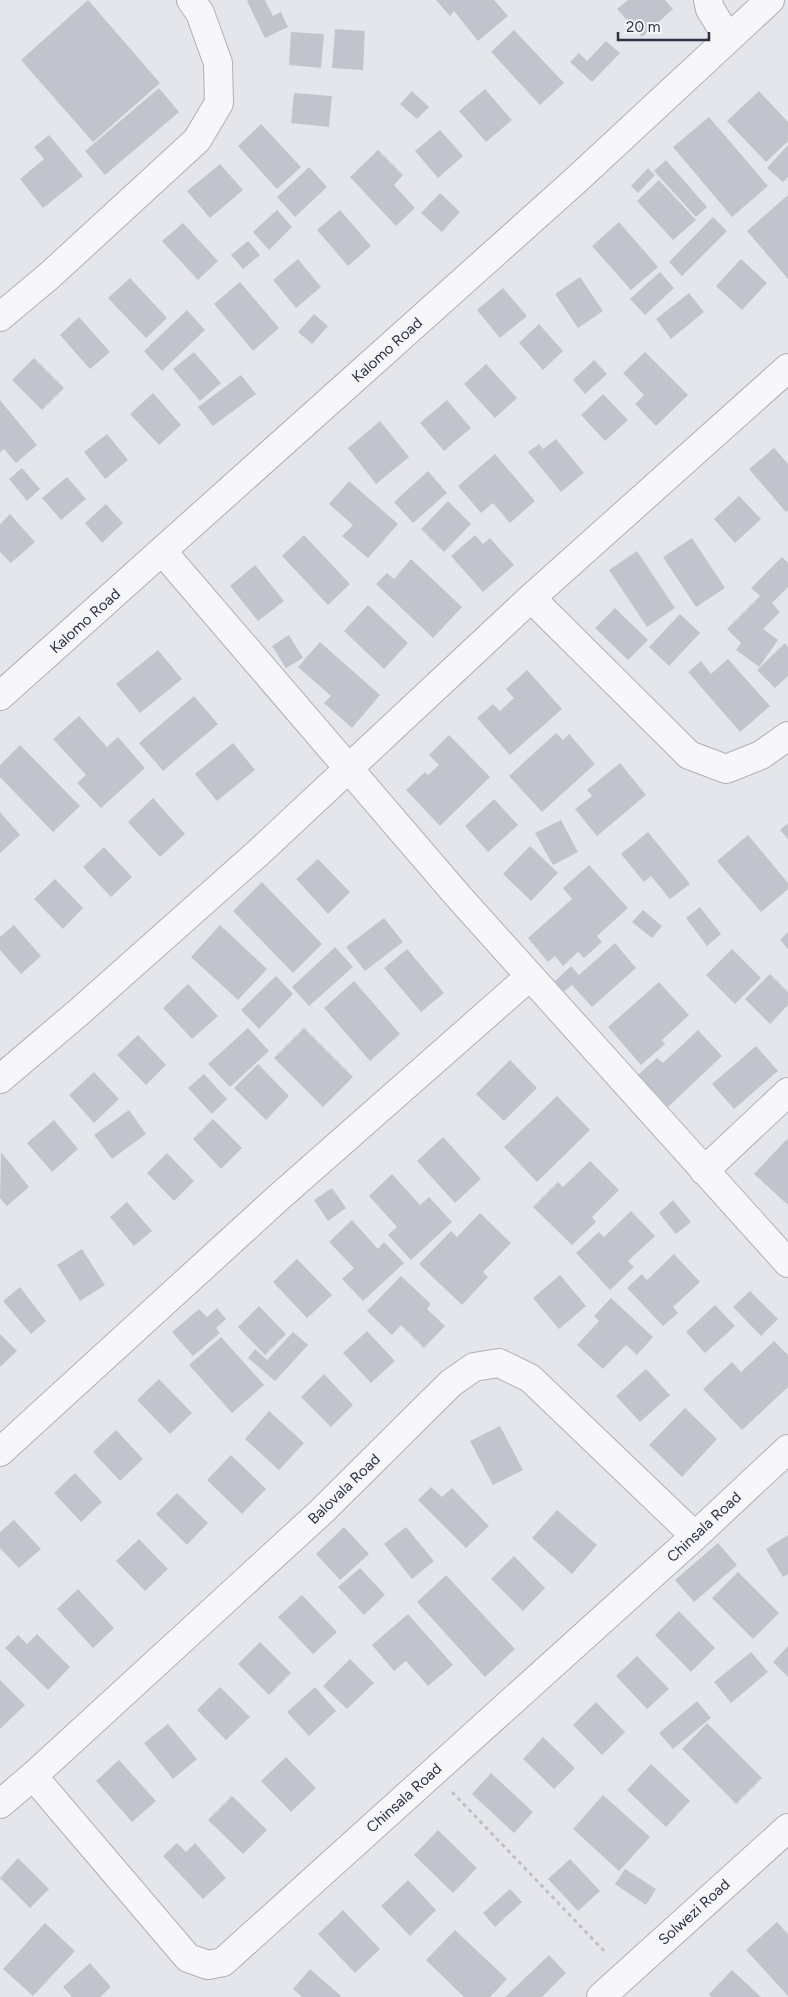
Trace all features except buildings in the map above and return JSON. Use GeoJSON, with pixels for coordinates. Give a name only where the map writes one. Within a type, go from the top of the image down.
{"type":"FeatureCollection","features":[{"type":"Feature","properties":{"kind":"street"},"geometry":{"type":"LineString","coordinates":[[0,317],[49,276],[197,140],[219,103],[218,63],[200,13],[192,0]]}},
{"type":"Feature","properties":{"kind":"street"},"geometry":{"type":"LineString","coordinates":[[708,0],[710,9],[728,38]]}},
{"type":"Feature","properties":{"kind":"street","name":"Kalomo Road"},"geometry":{"type":"LineString","coordinates":[[0,696],[575,181],[770,0]]}},
{"type":"Feature","properties":{"kind":"street"},"geometry":{"type":"LineString","coordinates":[[0,1079],[79,1012],[258,853],[531,598],[788,368]]}},
{"type":"Feature","properties":{"kind":"street"},"geometry":{"type":"LineString","coordinates":[[163,552],[348,769],[530,977],[788,1263]]}},
{"type":"Feature","properties":{"kind":"street"},"geometry":{"type":"LineString","coordinates":[[531,598],[689,755],[726,769],[761,755],[788,736]]}},
{"type":"Feature","properties":{"kind":"street"},"geometry":{"type":"LineString","coordinates":[[0,1452],[278,1198],[530,977]]}},
{"type":"Feature","properties":{"kind":"street"},"geometry":{"type":"LineString","coordinates":[[704,1171],[788,1092]]}},
{"type":"Feature","properties":{"kind":"street","name":"Balovala Road"},"geometry":{"type":"LineString","coordinates":[[0,1804],[322,1511],[451,1383],[474,1367],[499,1364],[530,1378],[695,1536]]}},
{"type":"Feature","properties":{"kind":"street","name":"Chinsala Road"},"geometry":{"type":"LineString","coordinates":[[33,1776],[188,1958],[208,1965],[223,1962],[695,1536],[788,1449]]}},
{"type":"Feature","properties":{"kind":"street","name":"Solwezi Road"},"geometry":{"type":"LineString","coordinates":[[601,1997],[625,1973],[788,1828]]}},
{"type":"Feature","properties":{"kind":"path"},"geometry":{"type":"LineString","coordinates":[[433,1772],[625,1973]]}}]}
